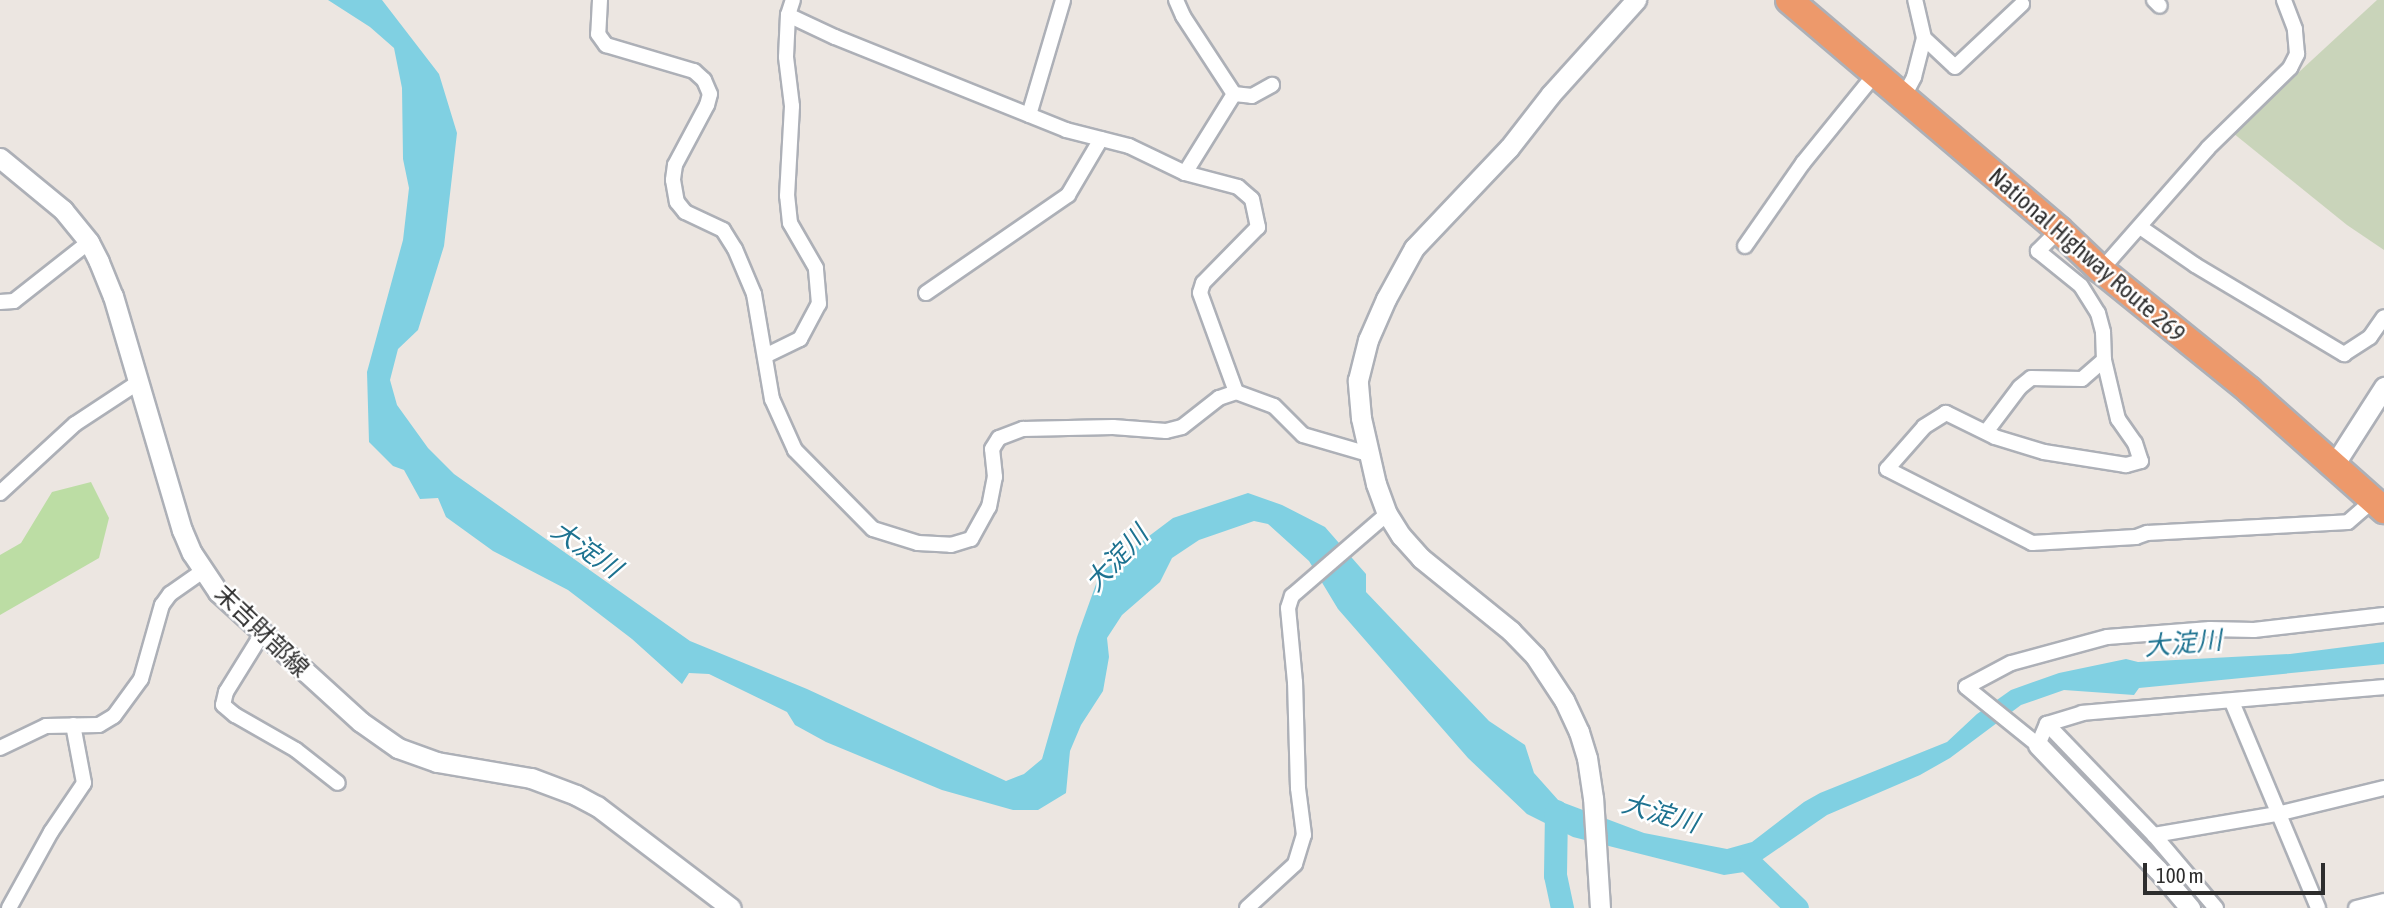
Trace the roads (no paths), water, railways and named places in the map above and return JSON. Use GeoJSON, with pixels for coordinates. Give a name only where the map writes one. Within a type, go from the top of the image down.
{"type":"FeatureCollection","features":[{"type":"Feature","properties":{"kind":"highway","name":"National Highway Route 269"},"geometry":{"type":"LineString","coordinates":[[1793,1],[2059,230],[2101,270],[2249,390],[2379,505]]}},
{"type":"Feature","properties":{"kind":"street"},"geometry":{"type":"LineString","coordinates":[[600,0],[598,34],[606,45],[694,71],[704,80],[710,94],[707,105],[675,165],[673,180],[677,202],[685,212],[723,230],[735,249],[754,294],[772,399],[795,450],[873,529],[929,544],[951,545],[971,539],[989,507],[995,477],[992,449],[999,438],[1023,429],[1113,427],[1167,431],[1182,427],[1219,398],[1237,392],[1274,406],[1303,435],[1368,454]]}},
{"type":"Feature","properties":{"kind":"street"},"geometry":{"type":"LineString","coordinates":[[765,356],[800,339],[820,304],[816,268],[790,223],[788,196],[792,106],[786,57],[788,15],[793,0]]}},
{"type":"Feature","properties":{"kind":"street"},"geometry":{"type":"LineString","coordinates":[[1029,115],[1063,0]]}},
{"type":"Feature","properties":{"kind":"street"},"geometry":{"type":"LineString","coordinates":[[1176,0],[1183,16],[1234,94]]}},
{"type":"Feature","properties":{"kind":"street"},"geometry":{"type":"LineString","coordinates":[[1600,908],[1587,758],[1564,700],[1535,656],[1511,631],[1421,558],[1401,536],[1387,514],[1368,454],[1361,418],[1358,380],[1368,340],[1396,278],[1414,248],[1509,148],[1551,94],[1636,0]]}},
{"type":"Feature","properties":{"kind":"street"},"geometry":{"type":"LineString","coordinates":[[1903,97],[1914,77],[1924,38],[1915,0]]}},
{"type":"Feature","properties":{"kind":"street"},"geometry":{"type":"LineString","coordinates":[[2101,270],[2208,148],[2290,68],[2297,54],[2295,29],[2284,0]]}},
{"type":"Feature","properties":{"kind":"street"},"geometry":{"type":"LineString","coordinates":[[1924,38],[1955,67],[2022,4]]}},
{"type":"Feature","properties":{"kind":"street"},"geometry":{"type":"LineString","coordinates":[[788,15],[835,37],[1029,115],[1129,146],[1185,173],[1238,187],[1252,199],[1258,227],[1203,283],[1200,293],[1237,392]]}},
{"type":"Feature","properties":{"kind":"street"},"geometry":{"type":"LineString","coordinates":[[1745,246],[1803,163],[1876,73]]}},
{"type":"Feature","properties":{"kind":"street"},"geometry":{"type":"LineString","coordinates":[[1234,94],[1252,96],[1272,85]]}},
{"type":"Feature","properties":{"kind":"street"},"geometry":{"type":"LineString","coordinates":[[1185,173],[1234,94]]}},
{"type":"Feature","properties":{"kind":"street"},"geometry":{"type":"LineString","coordinates":[[926,293],[1068,195],[1101,139]]}},
{"type":"Feature","properties":{"kind":"street","name":"末吉財部線"},"geometry":{"type":"LineString","coordinates":[[0,158],[63,210],[89,242],[113,296],[182,530],[203,571],[218,592],[361,722],[398,748],[437,762],[531,778],[576,795],[604,811],[731,908]]}},
{"type":"Feature","properties":{"kind":"street"},"geometry":{"type":"LineString","coordinates":[[2140,226],[2195,265],[2343,354],[2370,337],[2384,317]]}},
{"type":"Feature","properties":{"kind":"street"},"geometry":{"type":"LineString","coordinates":[[2059,230],[2038,251],[2081,286],[2098,313],[2103,332],[2104,360],[2118,419],[2135,443],[2141,461],[2137,464],[2044,452],[1986,432],[1946,413],[1936,416],[1888,469],[2032,543],[2136,537],[2147,533],[2348,522],[2379,505]]}},
{"type":"Feature","properties":{"kind":"street"},"geometry":{"type":"LineString","coordinates":[[0,302],[14,301],[89,242]]}},
{"type":"Feature","properties":{"kind":"street"},"geometry":{"type":"LineString","coordinates":[[1986,432],[2031,378],[2082,379],[2104,360]]}},
{"type":"Feature","properties":{"kind":"street"},"geometry":{"type":"LineString","coordinates":[[0,493],[75,424],[139,382]]}},
{"type":"Feature","properties":{"kind":"street"},"geometry":{"type":"LineString","coordinates":[[2334,465],[2384,387]]}},
{"type":"Feature","properties":{"kind":"street"},"geometry":{"type":"LineString","coordinates":[[1247,908],[1295,864],[1304,835],[1297,788],[1295,682],[1288,608],[1292,596],[1387,514]]}},
{"type":"Feature","properties":{"kind":"street"},"geometry":{"type":"LineString","coordinates":[[0,748],[46,726],[99,725],[114,716],[141,679],[162,605],[170,593],[203,571]]}},
{"type":"Feature","properties":{"kind":"street"},"geometry":{"type":"LineString","coordinates":[[2190,908],[2158,870],[2035,742],[1966,687],[2011,663],[2107,637],[2210,629],[2254,630],[2384,615]]}},
{"type":"Feature","properties":{"kind":"street"},"geometry":{"type":"LineString","coordinates":[[262,634],[226,692],[223,705],[235,715],[296,750],[338,783]]}},
{"type":"Feature","properties":{"kind":"street"},"geometry":{"type":"LineString","coordinates":[[2035,742],[2046,724],[2082,713],[2147,705],[2232,702],[2384,687]]}},
{"type":"Feature","properties":{"kind":"street"},"geometry":{"type":"LineString","coordinates":[[2232,702],[2318,908]]}},
{"type":"Feature","properties":{"kind":"street"},"geometry":{"type":"LineString","coordinates":[[2046,724],[2154,835],[2216,908]]}},
{"type":"Feature","properties":{"kind":"street"},"geometry":{"type":"LineString","coordinates":[[9,908],[51,832],[84,783],[73,725]]}},
{"type":"Feature","properties":{"kind":"street"},"geometry":{"type":"LineString","coordinates":[[2154,835],[2277,814],[2384,788]]}},
{"type":"Feature","properties":{"kind":"street"},"geometry":{"type":"LineString","coordinates":[[2356,908],[2384,901]]}},
{"type":"Feature","properties":{"kind":"water"},"geometry":{"type":"Polygon","coordinates":[[[328,0],[382,0],[439,74],[457,133],[444,246],[418,330],[398,349],[390,380],[397,405],[428,448],[454,474],[690,641],[807,689],[1006,781],[1024,774],[1042,759],[1077,637],[1100,573],[1173,518],[1248,493],[1282,505],[1325,527],[1366,574],[1366,592],[1489,721],[1525,745],[1534,773],[1559,801],[1644,833],[1727,849],[1752,842],[1820,793],[1947,742],[1977,714],[2011,690],[2059,673],[2126,659],[2138,662],[2290,654],[2384,642],[2384,664],[2139,688],[2134,695],[2064,690],[2021,705],[1950,758],[1920,775],[1827,815],[1744,872],[1724,875],[1573,837],[1527,814],[1468,758],[1338,609],[1309,561],[1268,524],[1254,521],[1199,540],[1172,558],[1160,582],[1122,615],[1107,638],[1109,657],[1103,691],[1081,725],[1070,751],[1066,793],[1038,810],[1013,810],[942,790],[826,742],[795,725],[787,712],[709,674],[689,673],[682,684],[632,639],[568,590],[493,551],[446,517],[438,498],[420,499],[404,470],[393,466],[369,442],[367,372],[403,240],[409,188],[403,159],[402,88],[394,48],[370,27],[328,0]]]}},
{"type":"Feature","properties":{"kind":"waterway"},"geometry":{"type":"LineString","coordinates":[[1556,811],[1555,875],[1562,908]]}},
{"type":"Feature","properties":{"kind":"waterway"},"geometry":{"type":"LineString","coordinates":[[1750,863],[1797,908]]}},
{"type":"Feature","properties":{"kind":"water label","name":"大淀川"},"geometry":{"type":"Point","coordinates":[586,550]}},
{"type":"Feature","properties":{"kind":"water label","name":"大淀川"},"geometry":{"type":"Point","coordinates":[1117,559]}},
{"type":"Feature","properties":{"kind":"water label","name":"大淀川"},"geometry":{"type":"Point","coordinates":[2183,644]}},
{"type":"Feature","properties":{"kind":"water label","name":"大淀川"},"geometry":{"type":"Point","coordinates":[1660,814]}}]}
